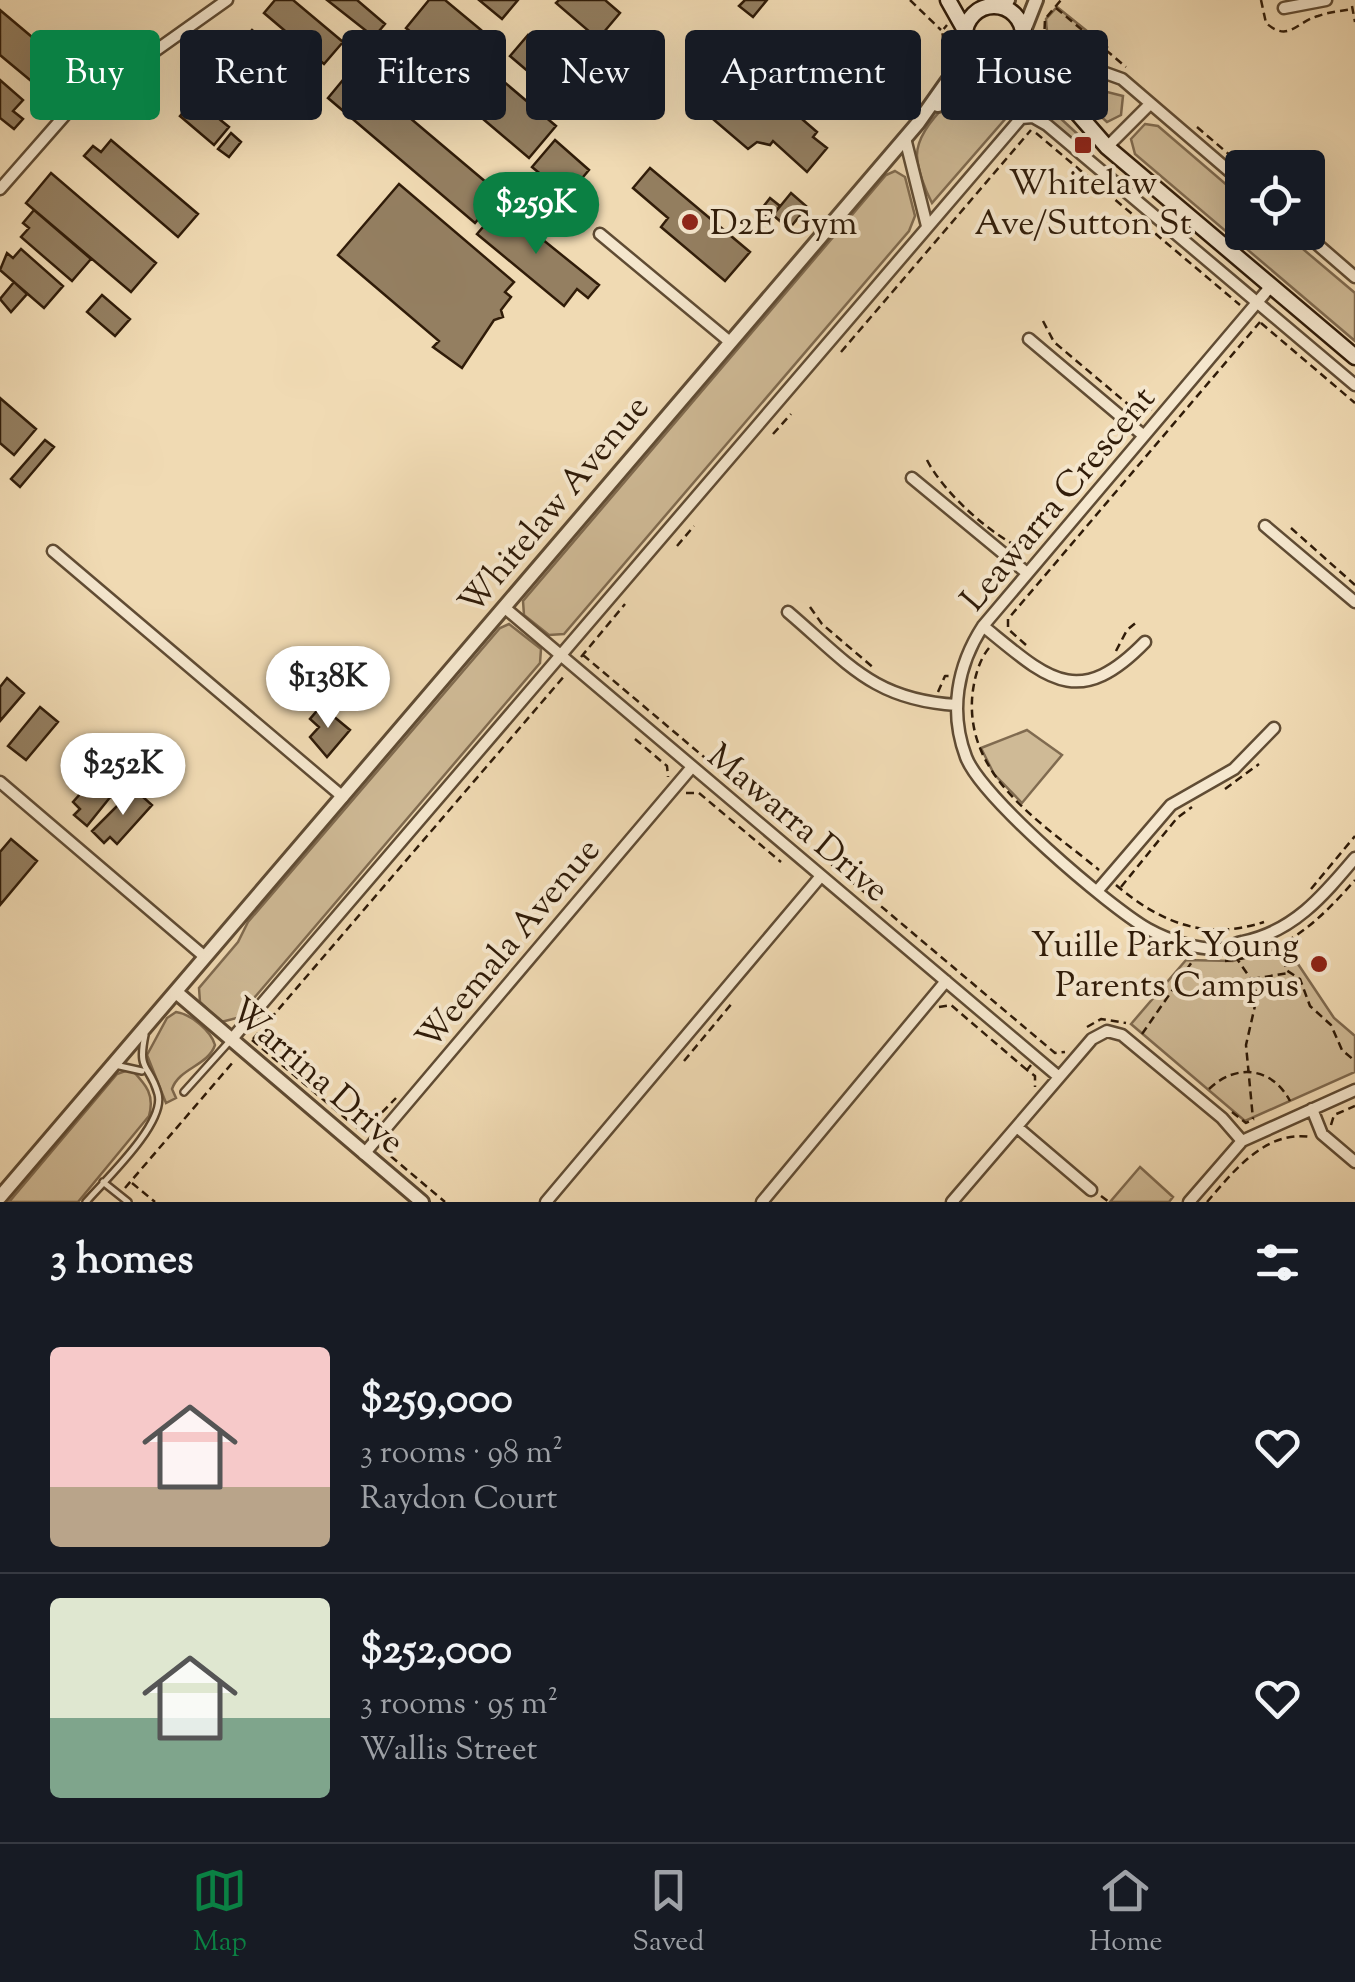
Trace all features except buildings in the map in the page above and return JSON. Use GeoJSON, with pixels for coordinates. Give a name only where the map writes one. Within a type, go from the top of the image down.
{"type":"FeatureCollection","features":[{"type":"Feature","properties":{"kind":"main road"},"geometry":{"type":"LineString","coordinates":[[948,0],[964,30]]}},
{"type":"Feature","properties":{"kind":"main road"},"geometry":{"type":"LineString","coordinates":[[974,0],[1000,4],[1016,16],[1021,30]]}},
{"type":"Feature","properties":{"kind":"main road"},"geometry":{"type":"LineString","coordinates":[[967,30],[973,15],[1000,4]]}},
{"type":"Feature","properties":{"kind":"main road"},"geometry":{"type":"LineString","coordinates":[[1081,120],[1107,147],[1355,357]]}},
{"type":"Feature","properties":{"kind":"street"},"geometry":{"type":"LineString","coordinates":[[0,189],[65,115],[227,0]]}},
{"type":"Feature","properties":{"kind":"street"},"geometry":{"type":"LineString","coordinates":[[1025,30],[1036,0]]}},
{"type":"Feature","properties":{"kind":"street"},"geometry":{"type":"LineString","coordinates":[[1284,8],[1326,0]]}},
{"type":"Feature","properties":{"kind":"street"},"geometry":{"type":"LineString","coordinates":[[1108,74],[1119,78],[1225,168]]}},
{"type":"Feature","properties":{"kind":"street","name":"Whitelaw Avenue"},"geometry":{"type":"LineString","coordinates":[[918,124],[941,91]]}},
{"type":"Feature","properties":{"kind":"street","name":"Whitelaw Avenue"},"geometry":{"type":"LineString","coordinates":[[0,1197],[905,138],[941,104]]}},
{"type":"Feature","properties":{"kind":"street"},"geometry":{"type":"LineString","coordinates":[[1107,147],[1150,104]]}},
{"type":"Feature","properties":{"kind":"street"},"geometry":{"type":"LineString","coordinates":[[231,1040],[1014,124],[1029,116],[1047,124],[1355,385]]}},
{"type":"Feature","properties":{"kind":"street"},"geometry":{"type":"LineString","coordinates":[[905,138],[928,226]]}},
{"type":"Feature","properties":{"kind":"street"},"geometry":{"type":"LineString","coordinates":[[600,234],[730,342]]}},
{"type":"Feature","properties":{"kind":"street"},"geometry":{"type":"LineString","coordinates":[[1324,250],[1355,276]]}},
{"type":"Feature","properties":{"kind":"street","name":"Leawarra Crescent"},"geometry":{"type":"LineString","coordinates":[[1271,286],[983,626],[960,679],[957,705],[965,753],[986,791],[1098,890],[1137,922],[1162,936],[1223,949],[1290,924],[1355,858]]}},
{"type":"Feature","properties":{"kind":"street"},"geometry":{"type":"LineString","coordinates":[[1029,339],[1144,436]]}},
{"type":"Feature","properties":{"kind":"street"},"geometry":{"type":"LineString","coordinates":[[912,478],[1027,574]]}},
{"type":"Feature","properties":{"kind":"street"},"geometry":{"type":"LineString","coordinates":[[1265,526],[1355,602]]}},
{"type":"Feature","properties":{"kind":"street"},"geometry":{"type":"LineString","coordinates":[[54,552],[343,797]]}},
{"type":"Feature","properties":{"kind":"street","name":"Mawarra Drive"},"geometry":{"type":"LineString","coordinates":[[505,608],[1059,1077]]}},
{"type":"Feature","properties":{"kind":"street"},"geometry":{"type":"LineString","coordinates":[[788,612],[884,691],[920,702],[957,705]]}},
{"type":"Feature","properties":{"kind":"street"},"geometry":{"type":"LineString","coordinates":[[983,626],[1045,676],[1072,683],[1117,669],[1145,642]]}},
{"type":"Feature","properties":{"kind":"street"},"geometry":{"type":"LineString","coordinates":[[1098,890],[1171,805],[1234,769],[1274,728]]}},
{"type":"Feature","properties":{"kind":"street","name":"Weemala Avenue"},"geometry":{"type":"LineString","coordinates":[[364,1154],[692,767]]}},
{"type":"Feature","properties":{"kind":"street"},"geometry":{"type":"LineString","coordinates":[[0,782],[205,957]]}},
{"type":"Feature","properties":{"kind":"street"},"geometry":{"type":"LineString","coordinates":[[546,1202],[821,876]]}},
{"type":"Feature","properties":{"kind":"street"},"geometry":{"type":"LineString","coordinates":[[762,1202],[946,981]]}},
{"type":"Feature","properties":{"kind":"street","name":"Warrina Drive"},"geometry":{"type":"LineString","coordinates":[[176,992],[422,1202]]}},
{"type":"Feature","properties":{"kind":"street"},"geometry":{"type":"LineString","coordinates":[[952,1202],[1094,1036],[1118,1032],[1222,1118],[1242,1141]]}},
{"type":"Feature","properties":{"kind":"street"},"geometry":{"type":"LineString","coordinates":[[1189,1202],[1242,1141],[1355,1090]]}},
{"type":"Feature","properties":{"kind":"street"},"geometry":{"type":"LineString","coordinates":[[1312,1109],[1320,1132],[1355,1162]]}},
{"type":"Feature","properties":{"kind":"street"},"geometry":{"type":"LineString","coordinates":[[1016,1127],[1091,1190]]}},
{"type":"Feature","properties":{"kind":"lane"},"geometry":{"type":"LineString","coordinates":[[86,1202],[156,1116],[158,1094],[145,1074],[142,1056],[147,1024]]}},
{"type":"Feature","properties":{"kind":"lane"},"geometry":{"type":"LineString","coordinates":[[184,1092],[231,1040]]}},
{"type":"Feature","properties":{"kind":"lane"},"geometry":{"type":"LineString","coordinates":[[112,1066],[132,1066],[145,1074]]}},
{"type":"Feature","properties":{"kind":"lane"},"geometry":{"type":"LineString","coordinates":[[103,1182],[128,1202]]}},
{"type":"Feature","properties":{"kind":"path"},"geometry":{"type":"LineString","coordinates":[[910,0],[941,30]]}},
{"type":"Feature","properties":{"kind":"path"},"geometry":{"type":"LineString","coordinates":[[1054,7],[1061,0]]}},
{"type":"Feature","properties":{"kind":"path"},"geometry":{"type":"LineString","coordinates":[[1262,0],[1266,23],[1283,32],[1298,30],[1312,18],[1352,8],[1355,22]]}},
{"type":"Feature","properties":{"kind":"path"},"geometry":{"type":"LineString","coordinates":[[842,352],[1032,129],[1355,404]]}},
{"type":"Feature","properties":{"kind":"path"},"geometry":{"type":"LineString","coordinates":[[1043,321],[1054,342],[1136,411],[1149,406],[1172,426]]}},
{"type":"Feature","properties":{"kind":"path"},"geometry":{"type":"LineString","coordinates":[[1260,322],[984,653],[975,684],[974,730],[990,770],[1012,796],[1156,916],[1194,929],[1227,931],[1268,920]]}},
{"type":"Feature","properties":{"kind":"path"},"geometry":{"type":"LineString","coordinates":[[773,434],[791,414]]}},
{"type":"Feature","properties":{"kind":"path"},"geometry":{"type":"LineString","coordinates":[[928,460],[936,476],[978,515],[1049,571]]}},
{"type":"Feature","properties":{"kind":"path"},"geometry":{"type":"LineString","coordinates":[[677,546],[694,526]]}},
{"type":"Feature","properties":{"kind":"path"},"geometry":{"type":"LineString","coordinates":[[1291,528],[1355,585]]}},
{"type":"Feature","properties":{"kind":"path"},"geometry":{"type":"LineString","coordinates":[[253,1040],[626,604]]}},
{"type":"Feature","properties":{"kind":"path"},"geometry":{"type":"LineString","coordinates":[[810,607],[822,624],[879,672]]}},
{"type":"Feature","properties":{"kind":"path"},"geometry":{"type":"LineString","coordinates":[[1110,657],[1127,630],[1138,621]]}},
{"type":"Feature","properties":{"kind":"path"},"geometry":{"type":"LineString","coordinates":[[1007,625],[1033,651]]}},
{"type":"Feature","properties":{"kind":"path"},"geometry":{"type":"LineString","coordinates":[[582,656],[1055,1054],[1065,1052]]}},
{"type":"Feature","properties":{"kind":"path"},"geometry":{"type":"LineString","coordinates":[[926,690],[938,692],[945,676],[975,684]]}},
{"type":"Feature","properties":{"kind":"path"},"geometry":{"type":"LineString","coordinates":[[635,739],[667,766],[667,778]]}},
{"type":"Feature","properties":{"kind":"path"},"geometry":{"type":"LineString","coordinates":[[1214,794],[1237,783],[1259,764]]}},
{"type":"Feature","properties":{"kind":"path"},"geometry":{"type":"LineString","coordinates":[[684,795],[699,792],[781,862]]}},
{"type":"Feature","properties":{"kind":"path"},"geometry":{"type":"LineString","coordinates":[[1120,888],[1177,818],[1200,802]]}},
{"type":"Feature","properties":{"kind":"path"},"geometry":{"type":"LineString","coordinates":[[1306,894],[1355,836]]}},
{"type":"Feature","properties":{"kind":"path"},"geometry":{"type":"LineString","coordinates":[[1222,961],[1281,946],[1325,914],[1355,880]]}},
{"type":"Feature","properties":{"kind":"path"},"geometry":{"type":"LineString","coordinates":[[1232,946],[1236,960],[1252,980],[1256,1006],[1246,1040],[1246,1071],[1251,1114],[1260,1132]]}},
{"type":"Feature","properties":{"kind":"path"},"geometry":{"type":"LineString","coordinates":[[1281,946],[1289,973]]}},
{"type":"Feature","properties":{"kind":"path"},"geometry":{"type":"LineString","coordinates":[[1141,1035],[1154,1012],[1184,980],[1194,960],[1209,960]]}},
{"type":"Feature","properties":{"kind":"path"},"geometry":{"type":"LineString","coordinates":[[1252,980],[1289,973],[1299,978],[1308,1003],[1331,1025],[1342,1050],[1355,1061]]}},
{"type":"Feature","properties":{"kind":"path"},"geometry":{"type":"LineString","coordinates":[[684,1061],[733,1002]]}},
{"type":"Feature","properties":{"kind":"path"},"geometry":{"type":"LineString","coordinates":[[932,1014],[949,1003],[1027,1070]]}},
{"type":"Feature","properties":{"kind":"path"},"geometry":{"type":"LineString","coordinates":[[1207,1091],[1226,1076],[1246,1071],[1270,1078],[1290,1101]]}},
{"type":"Feature","properties":{"kind":"path"},"geometry":{"type":"LineString","coordinates":[[1207,1202],[1248,1155],[1294,1134],[1309,1140],[1333,1124],[1334,1116],[1355,1106]]}},
{"type":"Feature","properties":{"kind":"path"},"geometry":{"type":"LineString","coordinates":[[120,1195],[186,1118]]}},
{"type":"Feature","properties":{"kind":"path"},"geometry":{"type":"LineString","coordinates":[[385,1152],[445,1202]]}},
{"type":"Feature","properties":{"kind":"path"},"geometry":{"type":"LineString","coordinates":[[131,1182],[155,1202]]}},
{"type":"Feature","properties":{"kind":"shaded area"},"geometry":{"type":"Polygon","coordinates":[[[1057,7],[1086,30],[1047,30],[1046,19],[1057,7]]]}},
{"type":"Feature","properties":{"kind":"shaded area"},"geometry":{"type":"Polygon","coordinates":[[[1108,92],[1123,96],[1121,115],[1107,122],[1108,92]]]}},
{"type":"Feature","properties":{"kind":"shaded area"},"geometry":{"type":"Polygon","coordinates":[[[941,110],[941,120],[1004,120],[932,203],[917,156],[925,130],[941,110]]]}},
{"type":"Feature","properties":{"kind":"shaded area"},"geometry":{"type":"Polygon","coordinates":[[[1050,120],[1062,120],[1084,140],[1080,145],[1050,120]]]}},
{"type":"Feature","properties":{"kind":"shaded area"},"geometry":{"type":"Polygon","coordinates":[[[1145,124],[1158,126],[1225,183],[1225,230],[1135,154],[1131,139],[1145,124]]]}},
{"type":"Feature","properties":{"kind":"shaded area"},"geometry":{"type":"Polygon","coordinates":[[[895,171],[905,177],[915,216],[909,231],[564,634],[549,635],[524,615],[523,601],[886,175],[895,171]]]}},
{"type":"Feature","properties":{"kind":"shaded area"},"geometry":{"type":"Polygon","coordinates":[[[1248,250],[1304,250],[1355,293],[1355,341],[1248,250]]]}},
{"type":"Feature","properties":{"kind":"shaded area"},"geometry":{"type":"Polygon","coordinates":[[[509,624],[541,649],[540,663],[237,1018],[221,1022],[200,1002],[199,988],[238,942],[248,922],[500,628],[509,624]]]}},
{"type":"Feature","properties":{"kind":"shaded area"},"geometry":{"type":"Polygon","coordinates":[[[1027,730],[1062,755],[1022,803],[994,774],[981,748],[1027,730]]]}},
{"type":"Feature","properties":{"kind":"shaded area"},"geometry":{"type":"Polygon","coordinates":[[[1286,946],[1334,1018],[1355,1036],[1355,1072],[1245,1121],[1131,1024],[1186,960],[1233,961],[1286,946]]]}},
{"type":"Feature","properties":{"kind":"shaded area"},"geometry":{"type":"Polygon","coordinates":[[[176,1012],[200,1024],[215,1045],[206,1058],[181,1076],[172,1089],[176,1098],[166,1103],[147,1055],[167,1018],[176,1012]]]}},
{"type":"Feature","properties":{"kind":"shaded area"},"geometry":{"type":"Polygon","coordinates":[[[131,1069],[148,1090],[149,1116],[78,1202],[9,1202],[117,1074],[131,1069]]]}},
{"type":"Feature","properties":{"kind":"shaded area"},"geometry":{"type":"Polygon","coordinates":[[[1140,1167],[1173,1197],[1169,1202],[1110,1202],[1140,1167]]]}},
{"type":"Feature","properties":{"kind":"place","name":"Whitelaw Ave/Sutton St"},"geometry":{"type":"Point","coordinates":[1083,145]}},
{"type":"Feature","properties":{"kind":"place","name":"D2E Gym"},"geometry":{"type":"Point","coordinates":[690,222]}},
{"type":"Feature","properties":{"kind":"place","name":"Yuille Park Young Parents Campus"},"geometry":{"type":"Point","coordinates":[1319,964]}}]}
